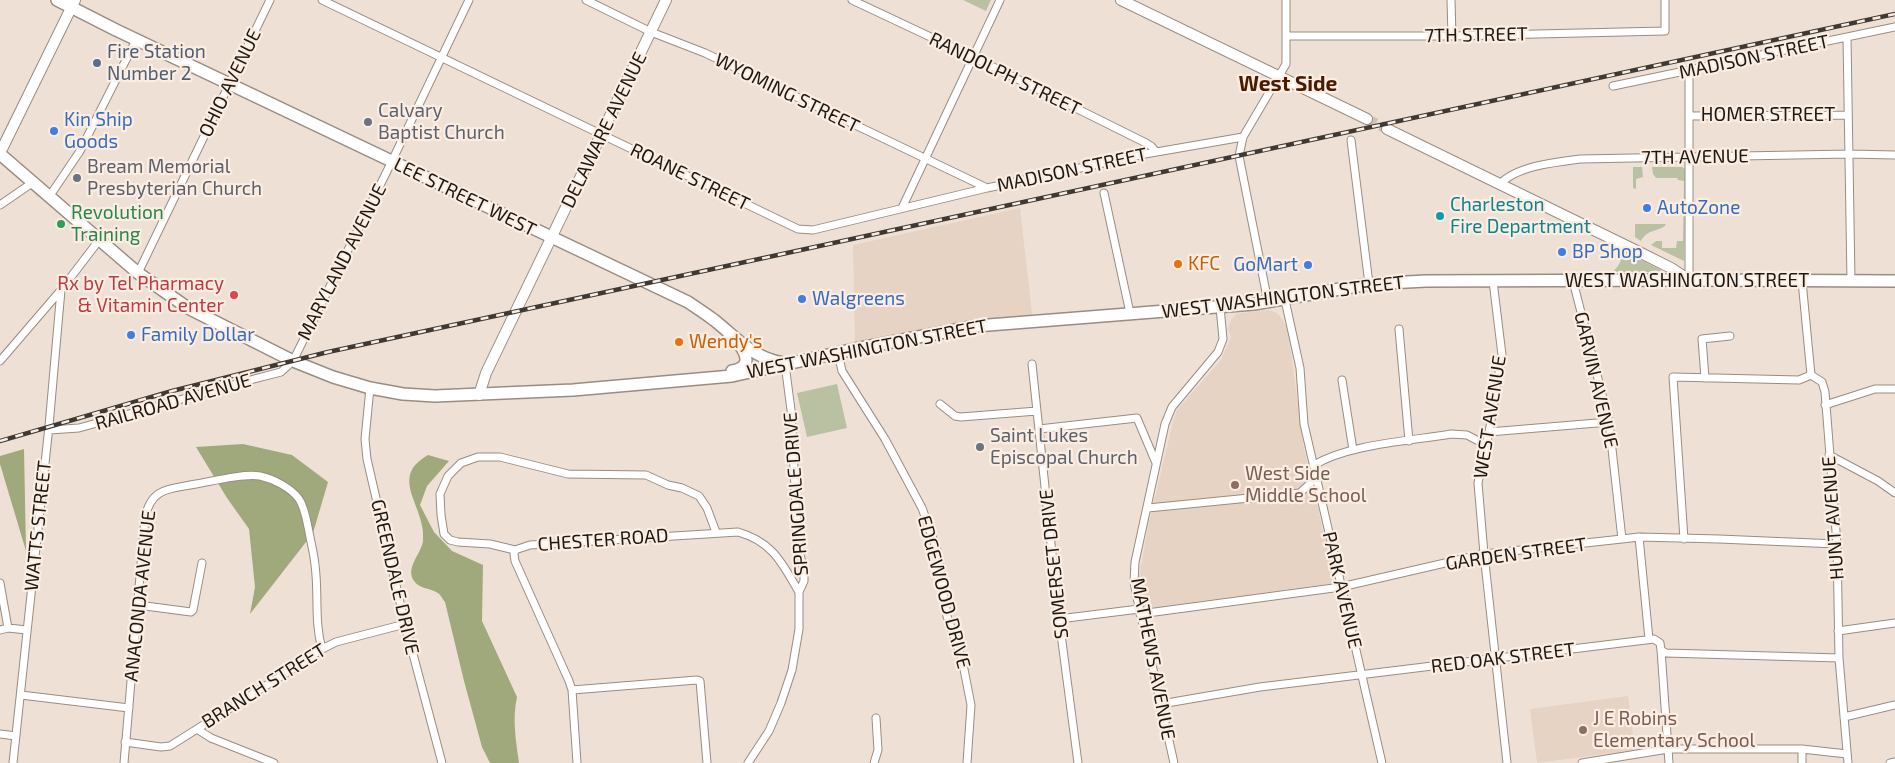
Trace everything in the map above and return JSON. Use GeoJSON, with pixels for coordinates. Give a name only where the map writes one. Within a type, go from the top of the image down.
{"type":"FeatureCollection","features":[{"type":"Feature","properties":{"kind":"main road","name":"LEE STREET WEST"},"geometry":{"type":"LineString","coordinates":[[57,0],[73,4],[136,40],[688,302],[757,355],[785,364]]}},
{"type":"Feature","properties":{"kind":"main road","name":"DELAWARE AVENUE"},"geometry":{"type":"LineString","coordinates":[[479,395],[486,373],[666,0]]}},
{"type":"Feature","properties":{"kind":"main road"},"geometry":{"type":"LineString","coordinates":[[1121,0],[1367,119]]}},
{"type":"Feature","properties":{"kind":"main road"},"geometry":{"type":"LineString","coordinates":[[0,154],[73,4]]}},
{"type":"Feature","properties":{"kind":"main road"},"geometry":{"type":"LineString","coordinates":[[1387,129],[1649,257],[1680,273],[1689,280]]}},
{"type":"Feature","properties":{"kind":"main road","name":"WEST WASHINGTON STREET"},"geometry":{"type":"LineString","coordinates":[[0,154],[138,273],[188,308],[293,361],[333,377],[370,388],[403,394],[435,396],[479,395],[572,390],[732,376],[976,326],[1268,302],[1369,284],[1426,281],[1895,281]]}},
{"type":"Feature","properties":{"kind":"main road"},"geometry":{"type":"LineString","coordinates":[[698,378],[737,370],[742,367],[747,357],[736,340]]}},
{"type":"Feature","properties":{"kind":"street","name":"OHIO AVENUE"},"geometry":{"type":"LineString","coordinates":[[138,273],[270,0]]}},
{"type":"Feature","properties":{"kind":"street","name":"ROANE STREET"},"geometry":{"type":"LineString","coordinates":[[322,0],[798,229],[812,230],[902,208]]}},
{"type":"Feature","properties":{"kind":"street","name":"MARYLAND AVENUE"},"geometry":{"type":"LineString","coordinates":[[293,361],[469,0]]}},
{"type":"Feature","properties":{"kind":"street","name":"WYOMING STREET"},"geometry":{"type":"LineString","coordinates":[[586,0],[651,32],[705,53],[987,188]]}},
{"type":"Feature","properties":{"kind":"street","name":"RANDOLPH STREET"},"geometry":{"type":"LineString","coordinates":[[852,0],[973,57],[1146,143],[1152,146],[1156,152]]}},
{"type":"Feature","properties":{"kind":"street"},"geometry":{"type":"LineString","coordinates":[[902,208],[1000,0]]}},
{"type":"Feature","properties":{"kind":"street"},"geometry":{"type":"LineString","coordinates":[[1268,302],[1240,156],[1243,137],[1284,70],[1287,60],[1286,0]]}},
{"type":"Feature","properties":{"kind":"street"},"geometry":{"type":"LineString","coordinates":[[1452,0],[1452,36]]}},
{"type":"Feature","properties":{"kind":"street","name":"7TH STREET"},"geometry":{"type":"LineString","coordinates":[[1286,36],[1452,36],[1665,31],[1665,0]]}},
{"type":"Feature","properties":{"kind":"street","name":"MADISON STREET"},"geometry":{"type":"LineString","coordinates":[[1613,86],[1895,27]]}},
{"type":"Feature","properties":{"kind":"street"},"geometry":{"type":"LineString","coordinates":[[1847,37],[1851,281]]}},
{"type":"Feature","properties":{"kind":"street"},"geometry":{"type":"LineString","coordinates":[[49,197],[80,152],[136,40]]}},
{"type":"Feature","properties":{"kind":"street"},"geometry":{"type":"LineString","coordinates":[[1689,71],[1689,280]]}},
{"type":"Feature","properties":{"kind":"street","name":"HOMER STREET"},"geometry":{"type":"LineString","coordinates":[[1689,116],[1847,115]]}},
{"type":"Feature","properties":{"kind":"street","name":"MADISON STREET"},"geometry":{"type":"LineString","coordinates":[[902,208],[1156,152],[1243,137]]}},
{"type":"Feature","properties":{"kind":"street"},"geometry":{"type":"LineString","coordinates":[[1351,140],[1369,284]]}},
{"type":"Feature","properties":{"kind":"street","name":"7TH AVENUE"},"geometry":{"type":"LineString","coordinates":[[1500,184],[1516,173],[1580,159],[1849,154],[1895,155]]}},
{"type":"Feature","properties":{"kind":"street"},"geometry":{"type":"LineString","coordinates":[[0,205],[32,183]]}},
{"type":"Feature","properties":{"kind":"street"},"geometry":{"type":"LineString","coordinates":[[1104,193],[1130,313]]}},
{"type":"Feature","properties":{"kind":"street"},"geometry":{"type":"LineString","coordinates":[[0,361],[61,290],[100,240]]}},
{"type":"Feature","properties":{"kind":"street","name":"WEST AVENUE"},"geometry":{"type":"LineString","coordinates":[[1493,281],[1502,355],[1478,483],[1507,763]]}},
{"type":"Feature","properties":{"kind":"street","name":"GARVIN AVENUE"},"geometry":{"type":"LineString","coordinates":[[1573,281],[1609,422],[1622,539]]}},
{"type":"Feature","properties":{"kind":"street"},"geometry":{"type":"LineString","coordinates":[[1684,538],[1673,377],[1800,380],[1811,375],[1802,281]]}},
{"type":"Feature","properties":{"kind":"street","name":"WATTS STREET"},"geometry":{"type":"LineString","coordinates":[[13,763],[61,290]]}},
{"type":"Feature","properties":{"kind":"street","name":"PARK AVENUE"},"geometry":{"type":"LineString","coordinates":[[1285,300],[1300,368],[1304,424],[1382,763]]}},
{"type":"Feature","properties":{"kind":"street","name":"MATHEWS AVENUE"},"geometry":{"type":"LineString","coordinates":[[1174,763],[1139,612],[1134,582],[1135,562],[1165,424],[1172,407],[1218,352],[1224,339],[1220,307]]}},
{"type":"Feature","properties":{"kind":"street"},"geometry":{"type":"LineString","coordinates":[[1399,329],[1409,441]]}},
{"type":"Feature","properties":{"kind":"street"},"geometry":{"type":"LineString","coordinates":[[1705,378],[1702,339],[1730,336]]}},
{"type":"Feature","properties":{"kind":"street","name":"EDGEWOOD DRIVE"},"geometry":{"type":"LineString","coordinates":[[838,353],[842,371],[885,438],[922,508],[937,550],[947,616],[962,659],[971,704],[967,763]]}},
{"type":"Feature","properties":{"kind":"street","name":"RAILROAD AVENUE"},"geometry":{"type":"LineString","coordinates":[[48,430],[79,428],[280,372],[293,361]]}},
{"type":"Feature","properties":{"kind":"street","name":"SPRINGDALE DRIVE"},"geometry":{"type":"LineString","coordinates":[[748,763],[768,731],[782,703],[792,670],[799,629],[799,592],[804,581],[804,571],[798,546],[791,410],[785,364]]}},
{"type":"Feature","properties":{"kind":"street","name":"SOMERSET DRIVE"},"geometry":{"type":"LineString","coordinates":[[1032,364],[1059,619],[1078,763]]}},
{"type":"Feature","properties":{"kind":"street","name":"HUNT AVENUE"},"geometry":{"type":"LineString","coordinates":[[1811,375],[1822,382],[1825,392],[1837,544],[1839,658],[1848,763]]}},
{"type":"Feature","properties":{"kind":"street"},"geometry":{"type":"LineString","coordinates":[[1342,380],[1354,450]]}},
{"type":"Feature","properties":{"kind":"street","name":"GREENDALE DRIVE"},"geometry":{"type":"LineString","coordinates":[[370,388],[365,439],[367,459],[405,624],[442,763]]}},
{"type":"Feature","properties":{"kind":"street"},"geometry":{"type":"LineString","coordinates":[[1825,405],[1875,390],[1895,389]]}},
{"type":"Feature","properties":{"kind":"street"},"geometry":{"type":"LineString","coordinates":[[940,404],[955,416],[961,417],[1037,411]]}},
{"type":"Feature","properties":{"kind":"street"},"geometry":{"type":"LineString","coordinates":[[1039,429],[1137,418],[1156,462]]}},
{"type":"Feature","properties":{"kind":"street"},"geometry":{"type":"LineString","coordinates":[[1489,432],[1609,422]]}},
{"type":"Feature","properties":{"kind":"street"},"geometry":{"type":"LineString","coordinates":[[1314,465],[1328,456],[1354,450],[1458,434],[1472,437],[1486,445]]}},
{"type":"Feature","properties":{"kind":"street"},"geometry":{"type":"LineString","coordinates":[[1829,455],[1895,492]]}},
{"type":"Feature","properties":{"kind":"street"},"geometry":{"type":"LineString","coordinates":[[515,550],[490,544],[458,542],[450,540],[444,534],[440,494],[448,476],[461,463],[478,457],[500,457],[568,474],[646,475],[699,496],[707,508],[716,532]]}},
{"type":"Feature","properties":{"kind":"street","name":"ANACONDA AVENUE"},"geometry":{"type":"LineString","coordinates":[[124,763],[145,518],[147,506],[151,499],[170,489],[229,478],[260,476],[288,489],[300,500],[307,519],[315,567],[316,613],[322,649]]}},
{"type":"Feature","properties":{"kind":"street"},"geometry":{"type":"LineString","coordinates":[[1148,508],[1300,493],[1316,478]]}},
{"type":"Feature","properties":{"kind":"street","name":"CHESTER ROAD"},"geometry":{"type":"LineString","coordinates":[[577,763],[570,680],[515,561],[515,550],[530,545],[738,532],[753,536],[768,546],[781,561],[799,592]]}},
{"type":"Feature","properties":{"kind":"street"},"geometry":{"type":"LineString","coordinates":[[1639,538],[1649,639],[1658,640],[1661,650],[1669,763]]}},
{"type":"Feature","properties":{"kind":"street","name":"GARDEN STREET"},"geometry":{"type":"LineString","coordinates":[[1059,619],[1139,612],[1341,587],[1484,554],[1622,539],[1684,538],[1837,544]]}},
{"type":"Feature","properties":{"kind":"street"},"geometry":{"type":"LineString","coordinates":[[138,605],[191,612],[193,610],[202,563]]}},
{"type":"Feature","properties":{"kind":"street"},"geometry":{"type":"LineString","coordinates":[[0,583],[8,628]]}},
{"type":"Feature","properties":{"kind":"street"},"geometry":{"type":"LineString","coordinates":[[1838,632],[1895,623]]}},
{"type":"Feature","properties":{"kind":"street","name":"BRANCH STREET"},"geometry":{"type":"LineString","coordinates":[[125,742],[161,747],[170,746],[322,649],[342,640],[405,624]]}},
{"type":"Feature","properties":{"kind":"street"},"geometry":{"type":"LineString","coordinates":[[0,630],[8,628],[27,630]]}},
{"type":"Feature","properties":{"kind":"street","name":"RED OAK STREET"},"geometry":{"type":"LineString","coordinates":[[1161,704],[1260,687],[1649,639]]}},
{"type":"Feature","properties":{"kind":"street"},"geometry":{"type":"LineString","coordinates":[[1661,650],[1666,653],[1839,658]]}},
{"type":"Feature","properties":{"kind":"street"},"geometry":{"type":"LineString","coordinates":[[572,690],[700,681],[707,763]]}},
{"type":"Feature","properties":{"kind":"street"},"geometry":{"type":"LineString","coordinates":[[21,695],[129,708]]}},
{"type":"Feature","properties":{"kind":"street"},"geometry":{"type":"LineString","coordinates":[[1844,717],[1895,705]]}},
{"type":"Feature","properties":{"kind":"street"},"geometry":{"type":"LineString","coordinates":[[874,763],[878,750],[876,718]]}},
{"type":"Feature","properties":{"kind":"street"},"geometry":{"type":"LineString","coordinates":[[196,729],[258,760],[274,763]]}},
{"type":"Feature","properties":{"kind":"street"},"geometry":{"type":"LineString","coordinates":[[0,734],[16,736]]}},
{"type":"Feature","properties":{"kind":"street"},"geometry":{"type":"LineString","coordinates":[[1582,763],[1668,749],[1802,749],[1847,754]]}},
{"type":"Feature","properties":{"kind":"street"},"geometry":{"type":"LineString","coordinates":[[1802,749],[1802,763]]}},
{"type":"Feature","properties":{"kind":"street"},"geometry":{"type":"LineString","coordinates":[[1890,763],[1895,762]]}},
{"type":"Feature","properties":{"kind":"shaded area"},"geometry":{"type":"Polygon","coordinates":[[[1020,208],[1033,322],[855,349],[853,245],[1020,208]]]}},
{"type":"Feature","properties":{"kind":"shaded area","name":"West Side Middle School"},"geometry":{"type":"Polygon","coordinates":[[[1269,310],[1277,313],[1288,330],[1303,443],[1335,583],[1143,609],[1139,577],[1148,527],[1177,410],[1221,360],[1231,337],[1228,329],[1231,320],[1236,314],[1269,310]]]}},
{"type":"Feature","properties":{"kind":"shaded area","name":"J E Robins Elementary School"},"geometry":{"type":"Polygon","coordinates":[[[1628,696],[1635,750],[1537,763],[1530,709],[1628,696]]]}},
{"type":"Feature","properties":{"kind":"green space"},"geometry":{"type":"Polygon","coordinates":[[[963,0],[991,0],[986,11],[963,0]]]}},
{"type":"Feature","properties":{"kind":"green space"},"geometry":{"type":"Polygon","coordinates":[[[1633,167],[1642,167],[1643,177],[1636,179],[1636,189],[1633,188],[1633,167]]]}},
{"type":"Feature","properties":{"kind":"green space"},"geometry":{"type":"Polygon","coordinates":[[[1652,167],[1682,167],[1685,169],[1684,261],[1651,245],[1656,241],[1662,241],[1662,248],[1676,248],[1677,241],[1683,241],[1684,181],[1677,178],[1656,178],[1652,167]]]}},
{"type":"Feature","properties":{"kind":"green space"},"geometry":{"type":"Polygon","coordinates":[[[1635,224],[1666,225],[1646,234],[1641,241],[1635,237],[1635,224]]]}},
{"type":"Feature","properties":{"kind":"green space"},"geometry":{"type":"Polygon","coordinates":[[[1620,250],[1661,270],[1660,272],[1612,272],[1620,262],[1620,250]]]}},
{"type":"Feature","properties":{"kind":"green space"},"geometry":{"type":"Polygon","coordinates":[[[837,384],[847,428],[807,437],[797,393],[837,384]]]}},
{"type":"Feature","properties":{"kind":"green space"},"geometry":{"type":"Polygon","coordinates":[[[243,444],[292,455],[328,482],[313,533],[250,614],[255,587],[249,529],[227,498],[196,447],[243,444]]]}},
{"type":"Feature","properties":{"kind":"green space"},"geometry":{"type":"Polygon","coordinates":[[[24,449],[26,551],[0,464],[0,456],[24,449]]]}},
{"type":"Feature","properties":{"kind":"green space"},"geometry":{"type":"Polygon","coordinates":[[[428,455],[449,461],[427,486],[420,505],[434,532],[452,551],[483,565],[482,621],[517,697],[515,722],[519,763],[490,763],[482,747],[445,602],[438,593],[416,584],[412,576],[412,566],[422,546],[423,528],[409,483],[410,473],[416,464],[428,455]]]}},
{"type":"Feature","properties":{"kind":"tunnel"},"geometry":{"type":"LineString","coordinates":[[1367,119],[1387,129]]}},
{"type":"Feature","properties":{"kind":"railway"},"geometry":{"type":"LineString","coordinates":[[0,441],[172,391],[328,352],[1895,14]]}},
{"type":"Feature","properties":{"kind":"place","name":"Fire Station Number 2"},"geometry":{"type":"Point","coordinates":[97,63]}},
{"type":"Feature","properties":{"kind":"place","name":"Calvary Baptist Church"},"geometry":{"type":"Point","coordinates":[368,122]}},
{"type":"Feature","properties":{"kind":"place","name":"Kin Ship Goods"},"geometry":{"type":"Point","coordinates":[54,131]}},
{"type":"Feature","properties":{"kind":"place","name":"Bream Memorial Presbyterian Church"},"geometry":{"type":"Point","coordinates":[77,178]}},
{"type":"Feature","properties":{"kind":"place","name":"AutoZone"},"geometry":{"type":"Point","coordinates":[1647,208]}},
{"type":"Feature","properties":{"kind":"place","name":"Charleston Fire Department"},"geometry":{"type":"Point","coordinates":[1440,216]}},
{"type":"Feature","properties":{"kind":"place","name":"Revolution Training"},"geometry":{"type":"Point","coordinates":[61,224]}},
{"type":"Feature","properties":{"kind":"place","name":"BP Shop"},"geometry":{"type":"Point","coordinates":[1562,252]}},
{"type":"Feature","properties":{"kind":"place","name":"KFC"},"geometry":{"type":"Point","coordinates":[1178,264]}},
{"type":"Feature","properties":{"kind":"place","name":"GoMart"},"geometry":{"type":"Point","coordinates":[1308,265]}},
{"type":"Feature","properties":{"kind":"place","name":"Rx by Tel Pharmacy & Vitamin Center"},"geometry":{"type":"Point","coordinates":[234,295]}},
{"type":"Feature","properties":{"kind":"place","name":"Walgreens"},"geometry":{"type":"Point","coordinates":[802,299]}},
{"type":"Feature","properties":{"kind":"place","name":"Family Dollar"},"geometry":{"type":"Point","coordinates":[131,335]}},
{"type":"Feature","properties":{"kind":"place","name":"Wendy's"},"geometry":{"type":"Point","coordinates":[679,342]}},
{"type":"Feature","properties":{"kind":"place","name":"Saint Lukes Episcopal Church"},"geometry":{"type":"Point","coordinates":[980,447]}},
{"type":"Feature","properties":{"kind":"place","name":"West Side Middle School"},"geometry":{"type":"Point","coordinates":[1235,485]}},
{"type":"Feature","properties":{"kind":"place","name":"J E Robins Elementary School"},"geometry":{"type":"Point","coordinates":[1583,730]}},
{"type":"Feature","properties":{"kind":"district","name":"West Side"},"geometry":{"type":"Point","coordinates":[1288,84]}}]}
